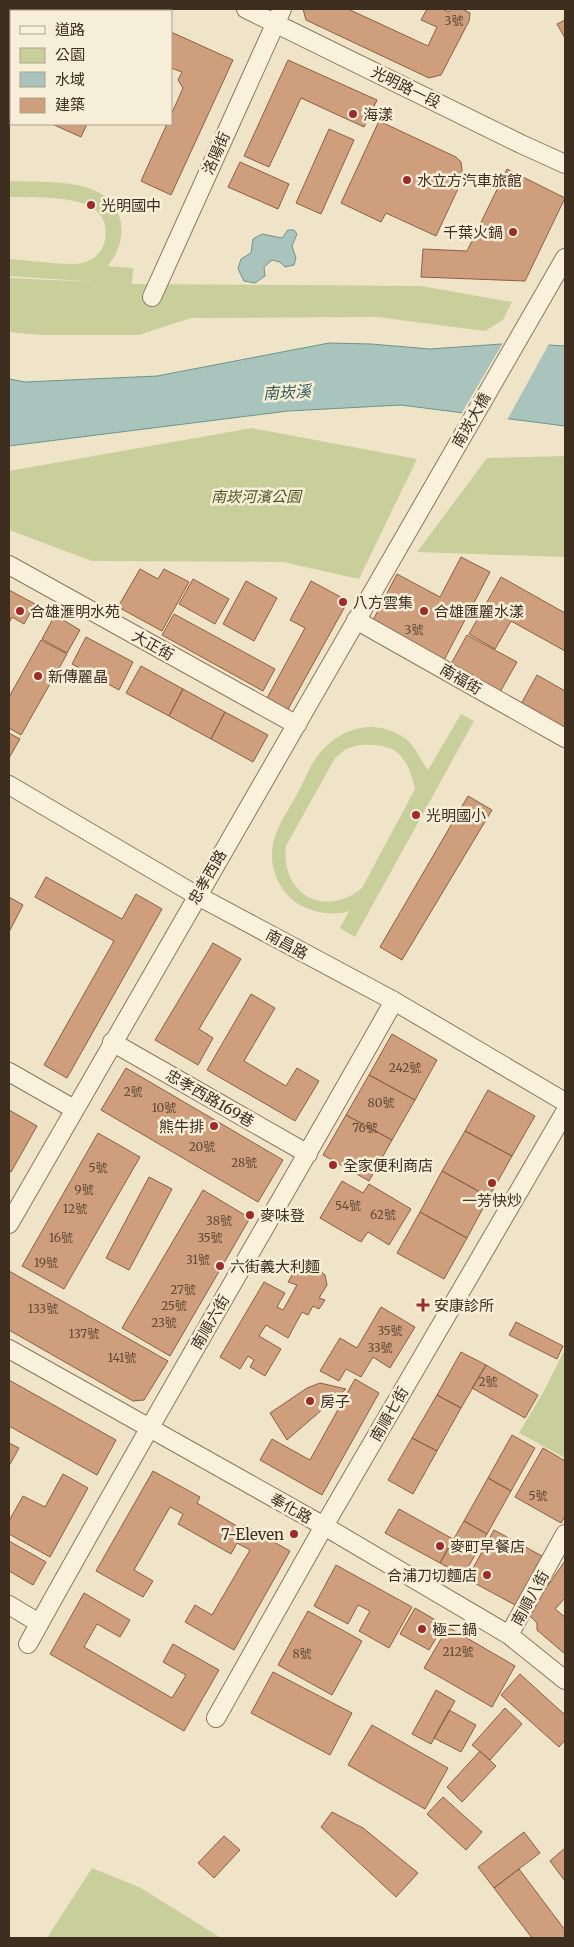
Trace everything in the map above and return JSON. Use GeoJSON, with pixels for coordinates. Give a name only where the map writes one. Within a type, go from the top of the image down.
{"type":"FeatureCollection","features":[{"type":"Feature","properties":{"kind":"street","name":"光明路一段"},"geometry":{"type":"LineString","coordinates":[[246,9],[278,15],[521,144],[565,164]]}},
{"type":"Feature","properties":{"kind":"street","name":"洛陽街"},"geometry":{"type":"LineString","coordinates":[[152,297],[278,15]]}},
{"type":"Feature","properties":{"kind":"street","name":"南崁大橋"},"geometry":{"type":"LineString","coordinates":[[407,530],[565,258]]}},
{"type":"Feature","properties":{"kind":"street","name":"忠孝西路"},"geometry":{"type":"LineString","coordinates":[[9,1224],[196,895],[297,725],[407,530]]}},
{"type":"Feature","properties":{"kind":"street","name":"大正街"},"geometry":{"type":"LineString","coordinates":[[9,565],[297,725]]}},
{"type":"Feature","properties":{"kind":"street","name":"南福街"},"geometry":{"type":"LineString","coordinates":[[356,620],[565,738]]}},
{"type":"Feature","properties":{"kind":"street","name":"南昌路"},"geometry":{"type":"LineString","coordinates":[[9,785],[196,895],[394,1001],[565,1102]]}},
{"type":"Feature","properties":{"kind":"street","name":"南順六街"},"geometry":{"type":"LineString","coordinates":[[28,1644],[148,1427],[308,1154],[394,1001]]}},
{"type":"Feature","properties":{"kind":"street","name":"忠孝西路169巷"},"geometry":{"type":"LineString","coordinates":[[112,1042],[308,1154]]}},
{"type":"Feature","properties":{"kind":"street"},"geometry":{"type":"LineString","coordinates":[[9,1072],[74,1108]]}},
{"type":"Feature","properties":{"kind":"street","name":"南順七街"},"geometry":{"type":"LineString","coordinates":[[216,1718],[324,1526],[565,1112]]}},
{"type":"Feature","properties":{"kind":"street","name":"奉化路"},"geometry":{"type":"LineString","coordinates":[[9,1349],[324,1526],[509,1635],[565,1680]]}},
{"type":"Feature","properties":{"kind":"street","name":"南順八街"},"geometry":{"type":"LineString","coordinates":[[509,1635],[565,1534]]}},
{"type":"Feature","properties":{"kind":"street"},"geometry":{"type":"LineString","coordinates":[[9,1605],[39,1623]]}},
{"type":"Feature","properties":{"kind":"green space"},"geometry":{"type":"Polygon","coordinates":[[[9,181],[76,185],[92,189],[105,196],[115,207],[121,223],[119,246],[108,266],[133,268],[132,284],[421,286],[512,302],[503,320],[485,331],[377,317],[191,318],[139,335],[40,335],[9,332],[9,278],[96,282],[9,276],[9,259],[82,263],[97,255],[102,248],[105,240],[105,224],[98,212],[87,205],[72,200],[9,197],[9,181]]]}},
{"type":"Feature","properties":{"kind":"green space","name":"南崁河濱公園"},"geometry":{"type":"Polygon","coordinates":[[[252,428],[417,459],[359,579],[283,562],[92,561],[9,530],[9,471],[252,428]]]}},
{"type":"Feature","properties":{"kind":"green space"},"geometry":{"type":"Polygon","coordinates":[[[565,456],[565,557],[417,552],[487,458],[565,456]]]}},
{"type":"Feature","properties":{"kind":"green space"},"geometry":{"type":"Polygon","coordinates":[[[461,714],[474,721],[355,937],[340,928],[349,911],[325,913],[313,910],[302,906],[285,892],[279,883],[273,863],[272,852],[277,831],[313,763],[328,745],[338,737],[360,728],[383,728],[395,732],[406,739],[428,770],[461,714]],[[359,745],[346,749],[335,758],[286,846],[286,863],[290,877],[298,889],[308,897],[320,901],[334,901],[348,897],[362,888],[415,789],[408,767],[398,753],[382,746],[359,745]]]}},
{"type":"Feature","properties":{"kind":"green space"},"geometry":{"type":"Polygon","coordinates":[[[565,1349],[565,1458],[519,1433],[544,1391],[565,1349]]]}},
{"type":"Feature","properties":{"kind":"green space"},"geometry":{"type":"Polygon","coordinates":[[[92,1868],[141,1888],[221,1938],[47,1938],[92,1868]]]}},
{"type":"Feature","properties":{"kind":"water"},"geometry":{"type":"Polygon","coordinates":[[[288,230],[294,230],[297,234],[292,246],[296,258],[294,265],[285,267],[280,262],[272,260],[264,267],[265,276],[255,283],[244,281],[238,269],[241,259],[251,253],[253,239],[262,234],[282,238],[288,230]]]}},
{"type":"Feature","properties":{"kind":"water","name":"南崁溪"},"geometry":{"type":"Polygon","coordinates":[[[329,343],[430,349],[516,343],[565,346],[565,426],[401,405],[288,411],[9,446],[9,379],[25,382],[157,376],[329,343]]]}},
{"type":"Feature","properties":{"kind":"pier"},"geometry":{"type":"Polygon","coordinates":[[[504,341],[550,342],[506,422],[460,416],[504,341]]]}},
{"type":"Feature","properties":{"kind":"building"},"geometry":{"type":"Polygon","coordinates":[[[88,9],[89,10],[20,10],[88,9]]]}},
{"type":"Feature","properties":{"kind":"building"},"geometry":{"type":"Polygon","coordinates":[[[121,9],[124,10],[100,10],[121,9]]]}},
{"type":"Feature","properties":{"kind":"building"},"geometry":{"type":"Polygon","coordinates":[[[303,9],[348,9],[428,46],[437,27],[421,20],[427,9],[442,9],[449,12],[451,9],[462,9],[470,13],[469,21],[441,75],[429,78],[306,20],[303,9]]]}},
{"type":"Feature","properties":{"kind":"building"},"geometry":{"type":"Polygon","coordinates":[[[565,20],[565,38],[557,24],[565,20]]]}},
{"type":"Feature","properties":{"kind":"building"},"geometry":{"type":"Polygon","coordinates":[[[172,32],[233,60],[171,195],[141,181],[167,125],[172,125],[172,113],[183,88],[178,80],[182,72],[172,68],[172,32]]]}},
{"type":"Feature","properties":{"kind":"building","name":"海漾"},"geometry":{"type":"Polygon","coordinates":[[[288,60],[377,100],[364,127],[301,98],[269,167],[244,156],[288,60]]]}},
{"type":"Feature","properties":{"kind":"building"},"geometry":{"type":"Polygon","coordinates":[[[10,78],[10,104],[9,104],[10,78]]]}},
{"type":"Feature","properties":{"kind":"building","name":"水立方汽車旅館"},"geometry":{"type":"Polygon","coordinates":[[[379,121],[456,157],[461,162],[463,178],[436,236],[386,213],[381,222],[341,203],[379,121]]]}},
{"type":"Feature","properties":{"kind":"building"},"geometry":{"type":"Polygon","coordinates":[[[54,125],[87,125],[81,137],[54,125]]]}},
{"type":"Feature","properties":{"kind":"building","name":"海漾"},"geometry":{"type":"Polygon","coordinates":[[[329,129],[354,140],[321,214],[296,203],[329,129]]]}},
{"type":"Feature","properties":{"kind":"building"},"geometry":{"type":"Polygon","coordinates":[[[240,162],[289,184],[278,209],[228,187],[240,162]]]}},
{"type":"Feature","properties":{"kind":"building","name":"千葉火鍋"},"geometry":{"type":"Polygon","coordinates":[[[507,169],[565,198],[525,281],[421,277],[423,249],[467,251],[507,169]]]}},
{"type":"Feature","properties":{"kind":"building","name":"合雄匯麗水漾"},"geometry":{"type":"Polygon","coordinates":[[[461,557],[490,572],[443,662],[371,624],[397,574],[440,597],[461,557]]]}},
{"type":"Feature","properties":{"kind":"building"},"geometry":{"type":"Polygon","coordinates":[[[140,569],[158,579],[164,569],[189,582],[162,631],[118,607],[140,569]]]}},
{"type":"Feature","properties":{"kind":"building"},"geometry":{"type":"Polygon","coordinates":[[[501,577],[565,613],[565,651],[511,621],[495,649],[469,634],[501,577]]]}},
{"type":"Feature","properties":{"kind":"building"},"geometry":{"type":"Polygon","coordinates":[[[193,579],[229,599],[215,624],[179,604],[193,579]]]}},
{"type":"Feature","properties":{"kind":"building"},"geometry":{"type":"Polygon","coordinates":[[[246,581],[277,598],[254,641],[223,624],[246,581]]]}},
{"type":"Feature","properties":{"kind":"building"},"geometry":{"type":"Polygon","coordinates":[[[311,581],[348,601],[287,711],[266,700],[305,628],[290,620],[311,581]]]}},
{"type":"Feature","properties":{"kind":"building","name":"合雄滙明水苑"},"geometry":{"type":"Polygon","coordinates":[[[9,590],[35,604],[24,624],[12,617],[9,623],[9,590]]]}},
{"type":"Feature","properties":{"kind":"building"},"geometry":{"type":"Polygon","coordinates":[[[174,614],[275,669],[263,691],[162,635],[174,614]]]}},
{"type":"Feature","properties":{"kind":"building","name":"新傳麗晶"},"geometry":{"type":"Polygon","coordinates":[[[55,615],[80,630],[67,653],[42,639],[55,615]]]}},
{"type":"Feature","properties":{"kind":"building"},"geometry":{"type":"Polygon","coordinates":[[[467,635],[517,662],[500,692],[451,664],[467,635]]]}},
{"type":"Feature","properties":{"kind":"building"},"geometry":{"type":"Polygon","coordinates":[[[86,637],[133,662],[119,690],[72,664],[86,637]]]}},
{"type":"Feature","properties":{"kind":"building","name":"新傳麗晶"},"geometry":{"type":"Polygon","coordinates":[[[41,640],[67,654],[21,735],[9,728],[9,697],[41,640]]]}},
{"type":"Feature","properties":{"kind":"building"},"geometry":{"type":"Polygon","coordinates":[[[141,666],[183,689],[169,716],[126,693],[141,666]]]}},
{"type":"Feature","properties":{"kind":"building"},"geometry":{"type":"Polygon","coordinates":[[[537,675],[565,691],[565,729],[521,704],[537,675]]]}},
{"type":"Feature","properties":{"kind":"building"},"geometry":{"type":"Polygon","coordinates":[[[183,689],[225,712],[211,739],[169,716],[183,689]]]}},
{"type":"Feature","properties":{"kind":"building"},"geometry":{"type":"Polygon","coordinates":[[[225,712],[268,735],[253,762],[211,739],[225,712]]]}},
{"type":"Feature","properties":{"kind":"building"},"geometry":{"type":"Polygon","coordinates":[[[9,733],[20,739],[9,758],[9,733]]]}},
{"type":"Feature","properties":{"kind":"building"},"geometry":{"type":"Polygon","coordinates":[[[468,796],[492,810],[402,960],[380,947],[468,796]]]}},
{"type":"Feature","properties":{"kind":"building"},"geometry":{"type":"Polygon","coordinates":[[[46,877],[122,919],[136,894],[162,909],[67,1078],[44,1065],[114,941],[35,897],[46,877]]]}},
{"type":"Feature","properties":{"kind":"building"},"geometry":{"type":"Polygon","coordinates":[[[9,897],[23,905],[9,932],[9,897]]]}},
{"type":"Feature","properties":{"kind":"building"},"geometry":{"type":"Polygon","coordinates":[[[213,943],[241,959],[199,1029],[213,1038],[198,1065],[155,1040],[213,943]]]}},
{"type":"Feature","properties":{"kind":"building"},"geometry":{"type":"Polygon","coordinates":[[[251,994],[275,1008],[244,1061],[286,1086],[297,1068],[319,1081],[295,1121],[207,1070],[251,994]]]}},
{"type":"Feature","properties":{"kind":"building"},"geometry":{"type":"Polygon","coordinates":[[[392,1034],[437,1060],[415,1100],[369,1075],[392,1034]]]}},
{"type":"Feature","properties":{"kind":"building"},"geometry":{"type":"Polygon","coordinates":[[[126,1068],[283,1160],[258,1202],[101,1110],[126,1068]]]}},
{"type":"Feature","properties":{"kind":"building"},"geometry":{"type":"Polygon","coordinates":[[[369,1075],[415,1100],[392,1140],[346,1115],[369,1075]]]}},
{"type":"Feature","properties":{"kind":"building"},"geometry":{"type":"Polygon","coordinates":[[[488,1090],[535,1116],[512,1156],[465,1131],[488,1090]]]}},
{"type":"Feature","properties":{"kind":"building"},"geometry":{"type":"Polygon","coordinates":[[[9,1110],[37,1126],[11,1172],[9,1171],[9,1110]]]}},
{"type":"Feature","properties":{"kind":"building"},"geometry":{"type":"Polygon","coordinates":[[[346,1115],[392,1140],[369,1181],[323,1155],[346,1115]]]}},
{"type":"Feature","properties":{"kind":"building"},"geometry":{"type":"Polygon","coordinates":[[[465,1131],[512,1156],[489,1197],[442,1171],[465,1131]]]}},
{"type":"Feature","properties":{"kind":"building"},"geometry":{"type":"Polygon","coordinates":[[[98,1133],[140,1157],[64,1289],[22,1266],[98,1133]]]}},
{"type":"Feature","properties":{"kind":"building"},"geometry":{"type":"Polygon","coordinates":[[[442,1171],[489,1197],[467,1238],[420,1212],[442,1171]]]}},
{"type":"Feature","properties":{"kind":"building"},"geometry":{"type":"Polygon","coordinates":[[[149,1177],[172,1189],[129,1270],[106,1258],[149,1177]]]}},
{"type":"Feature","properties":{"kind":"building"},"geometry":{"type":"Polygon","coordinates":[[[342,1181],[363,1193],[369,1184],[411,1209],[389,1245],[368,1232],[361,1242],[320,1218],[342,1181]]]}},
{"type":"Feature","properties":{"kind":"building"},"geometry":{"type":"Polygon","coordinates":[[[203,1190],[250,1218],[170,1356],[122,1328],[203,1190]]]}},
{"type":"Feature","properties":{"kind":"building"},"geometry":{"type":"Polygon","coordinates":[[[420,1212],[467,1238],[444,1279],[397,1253],[420,1212]]]}},
{"type":"Feature","properties":{"kind":"building"},"geometry":{"type":"Polygon","coordinates":[[[307,1268],[317,1268],[325,1275],[327,1285],[319,1298],[325,1300],[319,1309],[313,1306],[308,1315],[302,1312],[288,1338],[266,1325],[259,1336],[281,1349],[265,1376],[250,1367],[254,1360],[248,1356],[240,1369],[220,1357],[264,1282],[285,1293],[277,1307],[283,1310],[297,1285],[288,1282],[295,1270],[301,1273],[307,1268]]]}},
{"type":"Feature","properties":{"kind":"building"},"geometry":{"type":"Polygon","coordinates":[[[9,1271],[168,1361],[144,1400],[133,1401],[9,1330],[9,1271]]]}},
{"type":"Feature","properties":{"kind":"building"},"geometry":{"type":"Polygon","coordinates":[[[381,1307],[415,1327],[390,1368],[373,1357],[361,1377],[346,1369],[339,1381],[320,1371],[340,1338],[357,1348],[381,1307]]]}},
{"type":"Feature","properties":{"kind":"building"},"geometry":{"type":"Polygon","coordinates":[[[516,1322],[563,1346],[557,1359],[509,1335],[516,1322]]]}},
{"type":"Feature","properties":{"kind":"building"},"geometry":{"type":"Polygon","coordinates":[[[461,1352],[486,1365],[461,1408],[437,1395],[461,1352]]]}},
{"type":"Feature","properties":{"kind":"building"},"geometry":{"type":"Polygon","coordinates":[[[486,1365],[538,1395],[525,1418],[472,1388],[486,1365]]]}},
{"type":"Feature","properties":{"kind":"building"},"geometry":{"type":"Polygon","coordinates":[[[355,1379],[379,1393],[322,1495],[260,1460],[272,1439],[310,1460],[355,1379]]]}},
{"type":"Feature","properties":{"kind":"building"},"geometry":{"type":"Polygon","coordinates":[[[9,1380],[116,1440],[97,1475],[9,1426],[9,1380]]]}},
{"type":"Feature","properties":{"kind":"building","name":"房子"},"geometry":{"type":"Polygon","coordinates":[[[320,1383],[346,1389],[287,1440],[270,1413],[307,1388],[320,1383]]]}},
{"type":"Feature","properties":{"kind":"building"},"geometry":{"type":"Polygon","coordinates":[[[437,1395],[461,1408],[437,1451],[412,1438],[437,1395]]]}},
{"type":"Feature","properties":{"kind":"building"},"geometry":{"type":"Polygon","coordinates":[[[512,1435],[535,1448],[511,1491],[488,1478],[512,1435]]]}},
{"type":"Feature","properties":{"kind":"building"},"geometry":{"type":"Polygon","coordinates":[[[412,1438],[437,1451],[413,1494],[388,1480],[412,1438]]]}},
{"type":"Feature","properties":{"kind":"building"},"geometry":{"type":"Polygon","coordinates":[[[9,1443],[19,1448],[9,1466],[9,1443]]]}},
{"type":"Feature","properties":{"kind":"building"},"geometry":{"type":"Polygon","coordinates":[[[543,1448],[565,1461],[565,1516],[561,1523],[515,1497],[543,1448]]]}},
{"type":"Feature","properties":{"kind":"building"},"geometry":{"type":"Polygon","coordinates":[[[153,1471],[200,1497],[197,1503],[242,1529],[244,1525],[290,1551],[234,1650],[185,1622],[195,1605],[212,1615],[250,1550],[237,1543],[231,1554],[178,1524],[183,1514],[170,1507],[134,1570],[153,1581],[143,1597],[96,1571],[153,1471]]]}},
{"type":"Feature","properties":{"kind":"building"},"geometry":{"type":"Polygon","coordinates":[[[63,1474],[88,1488],[50,1557],[9,1534],[9,1521],[23,1496],[45,1507],[63,1474]]]}},
{"type":"Feature","properties":{"kind":"building"},"geometry":{"type":"Polygon","coordinates":[[[488,1478],[511,1491],[487,1534],[464,1521],[488,1478]]]}},
{"type":"Feature","properties":{"kind":"building"},"geometry":{"type":"Polygon","coordinates":[[[399,1509],[453,1539],[440,1563],[385,1533],[399,1509]]]}},
{"type":"Feature","properties":{"kind":"building"},"geometry":{"type":"Polygon","coordinates":[[[464,1521],[487,1534],[463,1576],[440,1563],[464,1521]]]}},
{"type":"Feature","properties":{"kind":"building"},"geometry":{"type":"Polygon","coordinates":[[[494,1530],[542,1556],[515,1605],[467,1579],[494,1530]]]}},
{"type":"Feature","properties":{"kind":"building"},"geometry":{"type":"Polygon","coordinates":[[[9,1541],[46,1562],[33,1585],[9,1571],[9,1541]]]}},
{"type":"Feature","properties":{"kind":"building"},"geometry":{"type":"Polygon","coordinates":[[[565,1561],[565,1598],[555,1609],[565,1617],[565,1654],[537,1630],[537,1623],[528,1614],[565,1561]]]}},
{"type":"Feature","properties":{"kind":"building"},"geometry":{"type":"Polygon","coordinates":[[[336,1565],[412,1607],[389,1648],[359,1631],[370,1611],[358,1605],[348,1624],[314,1606],[336,1565]]]}},
{"type":"Feature","properties":{"kind":"building"},"geometry":{"type":"Polygon","coordinates":[[[84,1593],[130,1620],[120,1637],[97,1624],[84,1647],[172,1698],[186,1675],[163,1662],[173,1644],[219,1670],[184,1731],[50,1654],[84,1593]]]}},
{"type":"Feature","properties":{"kind":"building","name":"極二鍋"},"geometry":{"type":"Polygon","coordinates":[[[415,1608],[444,1625],[429,1650],[400,1634],[415,1608]]]}},
{"type":"Feature","properties":{"kind":"building"},"geometry":{"type":"Polygon","coordinates":[[[308,1611],[362,1641],[332,1695],[278,1665],[308,1611]]]}},
{"type":"Feature","properties":{"kind":"building"},"geometry":{"type":"Polygon","coordinates":[[[448,1627],[515,1666],[492,1707],[424,1668],[448,1627]]]}},
{"type":"Feature","properties":{"kind":"building"},"geometry":{"type":"Polygon","coordinates":[[[273,1672],[352,1713],[330,1755],[251,1713],[273,1672]]]}},
{"type":"Feature","properties":{"kind":"building"},"geometry":{"type":"Polygon","coordinates":[[[520,1674],[565,1715],[565,1740],[559,1747],[501,1695],[520,1674]]]}},
{"type":"Feature","properties":{"kind":"building"},"geometry":{"type":"Polygon","coordinates":[[[436,1690],[455,1701],[431,1744],[412,1734],[436,1690]]]}},
{"type":"Feature","properties":{"kind":"building"},"geometry":{"type":"Polygon","coordinates":[[[505,1708],[522,1724],[490,1760],[472,1745],[505,1708]]]}},
{"type":"Feature","properties":{"kind":"building"},"geometry":{"type":"Polygon","coordinates":[[[449,1710],[476,1725],[461,1752],[434,1738],[449,1710]]]}},
{"type":"Feature","properties":{"kind":"building"},"geometry":{"type":"Polygon","coordinates":[[[372,1725],[448,1768],[425,1809],[348,1765],[372,1725]]]}},
{"type":"Feature","properties":{"kind":"building"},"geometry":{"type":"Polygon","coordinates":[[[480,1751],[496,1766],[462,1802],[447,1787],[480,1751]]]}},
{"type":"Feature","properties":{"kind":"building"},"geometry":{"type":"Polygon","coordinates":[[[443,1797],[482,1832],[466,1850],[427,1814],[443,1797]]]}},
{"type":"Feature","properties":{"kind":"building"},"geometry":{"type":"Polygon","coordinates":[[[332,1812],[363,1828],[418,1873],[396,1897],[321,1827],[332,1812]]]}},
{"type":"Feature","properties":{"kind":"building"},"geometry":{"type":"Polygon","coordinates":[[[524,1832],[540,1853],[494,1888],[478,1867],[524,1832]]]}},
{"type":"Feature","properties":{"kind":"building"},"geometry":{"type":"Polygon","coordinates":[[[224,1836],[240,1850],[214,1878],[198,1863],[224,1836]]]}},
{"type":"Feature","properties":{"kind":"building"},"geometry":{"type":"Polygon","coordinates":[[[565,1848],[565,1881],[550,1861],[565,1848]]]}},
{"type":"Feature","properties":{"kind":"building"},"geometry":{"type":"Polygon","coordinates":[[[519,1869],[565,1930],[565,1938],[532,1938],[494,1888],[519,1869]]]}},
{"type":"Feature","properties":{"kind":"place","name":"海漾"},"geometry":{"type":"Point","coordinates":[353,114]}},
{"type":"Feature","properties":{"kind":"place","name":"水立方汽車旅館"},"geometry":{"type":"Point","coordinates":[407,180]}},
{"type":"Feature","properties":{"kind":"place","name":"光明國中"},"geometry":{"type":"Point","coordinates":[91,205]}},
{"type":"Feature","properties":{"kind":"place","name":"千葉火鍋"},"geometry":{"type":"Point","coordinates":[513,232]}},
{"type":"Feature","properties":{"kind":"place","name":"八方雲集"},"geometry":{"type":"Point","coordinates":[343,602]}},
{"type":"Feature","properties":{"kind":"place","name":"合雄滙明水苑"},"geometry":{"type":"Point","coordinates":[20,611]}},
{"type":"Feature","properties":{"kind":"place","name":"合雄匯麗水漾"},"geometry":{"type":"Point","coordinates":[424,611]}},
{"type":"Feature","properties":{"kind":"place","name":"新傳麗晶"},"geometry":{"type":"Point","coordinates":[38,676]}},
{"type":"Feature","properties":{"kind":"place","name":"光明國小"},"geometry":{"type":"Point","coordinates":[416,815]}},
{"type":"Feature","properties":{"kind":"place","name":"熊牛排"},"geometry":{"type":"Point","coordinates":[214,1126]}},
{"type":"Feature","properties":{"kind":"place","name":"全家便利商店"},"geometry":{"type":"Point","coordinates":[333,1165]}},
{"type":"Feature","properties":{"kind":"place","name":"一芳快炒"},"geometry":{"type":"Point","coordinates":[492,1183]}},
{"type":"Feature","properties":{"kind":"place","name":"麥味登"},"geometry":{"type":"Point","coordinates":[250,1215]}},
{"type":"Feature","properties":{"kind":"place","name":"六街義大利麵"},"geometry":{"type":"Point","coordinates":[220,1266]}},
{"type":"Feature","properties":{"kind":"place","name":"安康診所"},"geometry":{"type":"Point","coordinates":[423,1305]}},
{"type":"Feature","properties":{"kind":"place","name":"房子"},"geometry":{"type":"Point","coordinates":[310,1401]}},
{"type":"Feature","properties":{"kind":"place","name":"7-Eleven"},"geometry":{"type":"Point","coordinates":[294,1534]}},
{"type":"Feature","properties":{"kind":"place","name":"麥町早餐店"},"geometry":{"type":"Point","coordinates":[440,1546]}},
{"type":"Feature","properties":{"kind":"place","name":"合浦刀切麵店"},"geometry":{"type":"Point","coordinates":[487,1575]}},
{"type":"Feature","properties":{"kind":"place","name":"極二鍋"},"geometry":{"type":"Point","coordinates":[422,1629]}}]}
